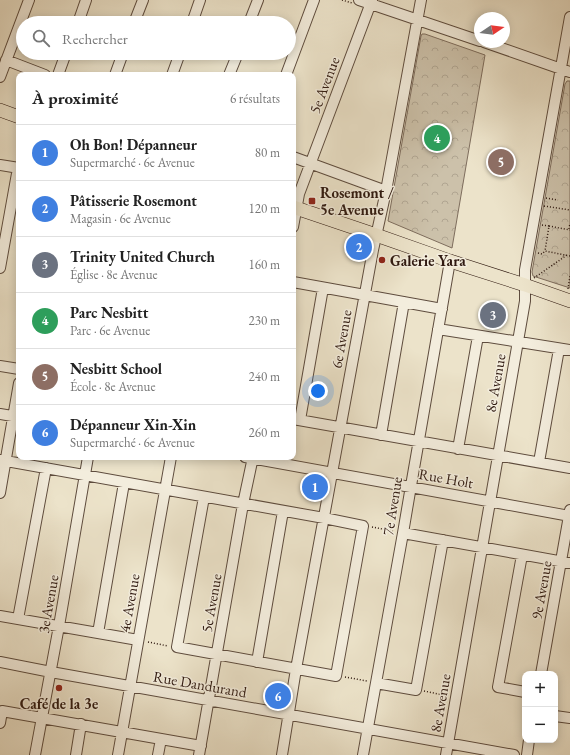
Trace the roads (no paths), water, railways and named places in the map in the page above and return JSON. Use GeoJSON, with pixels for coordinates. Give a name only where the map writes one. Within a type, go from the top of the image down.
{"type":"FeatureCollection","features":[{"type":"Feature","properties":{"kind":"main road"},"geometry":{"type":"LineString","coordinates":[[0,110],[16,116]]}},
{"type":"Feature","properties":{"kind":"main road"},"geometry":{"type":"LineString","coordinates":[[296,208],[450,261],[530,281],[569,295]]}},
{"type":"Feature","properties":{"kind":"street"},"geometry":{"type":"LineString","coordinates":[[23,16],[29,0]]}},
{"type":"Feature","properties":{"kind":"street"},"geometry":{"type":"LineString","coordinates":[[80,16],[86,0]]}},
{"type":"Feature","properties":{"kind":"street"},"geometry":{"type":"LineString","coordinates":[[137,16],[143,0]]}},
{"type":"Feature","properties":{"kind":"street"},"geometry":{"type":"LineString","coordinates":[[194,16],[200,0]]}},
{"type":"Feature","properties":{"kind":"street"},"geometry":{"type":"LineString","coordinates":[[252,16],[258,0]]}},
{"type":"Feature","properties":{"kind":"street"},"geometry":{"type":"LineString","coordinates":[[296,48],[314,0]]}},
{"type":"Feature","properties":{"kind":"street"},"geometry":{"type":"LineString","coordinates":[[359,0],[371,2],[474,39]]}},
{"type":"Feature","properties":{"kind":"street","name":"6e Avenue"},"geometry":{"type":"LineString","coordinates":[[282,755],[296,668],[333,472],[364,295],[386,191],[421,0]]}},
{"type":"Feature","properties":{"kind":"street","name":"5e Avenue"},"geometry":{"type":"LineString","coordinates":[[296,204],[371,2]]}},
{"type":"Feature","properties":{"kind":"street","name":"8e Avenue"},"geometry":{"type":"LineString","coordinates":[[446,755],[525,301],[530,281],[524,274],[565,70],[570,17]]}},
{"type":"Feature","properties":{"kind":"street"},"geometry":{"type":"LineString","coordinates":[[0,77],[16,34]]}},
{"type":"Feature","properties":{"kind":"street"},"geometry":{"type":"LineString","coordinates":[[501,48],[565,70]]}},
{"type":"Feature","properties":{"kind":"street"},"geometry":{"type":"LineString","coordinates":[[6,60],[38,72]]}},
{"type":"Feature","properties":{"kind":"street"},"geometry":{"type":"LineString","coordinates":[[59,72],[63,60]]}},
{"type":"Feature","properties":{"kind":"street"},"geometry":{"type":"LineString","coordinates":[[116,72],[120,60]]}},
{"type":"Feature","properties":{"kind":"street"},"geometry":{"type":"LineString","coordinates":[[173,72],[177,60]]}},
{"type":"Feature","properties":{"kind":"street"},"geometry":{"type":"LineString","coordinates":[[230,72],[235,60]]}},
{"type":"Feature","properties":{"kind":"street"},"geometry":{"type":"LineString","coordinates":[[287,72],[292,60]]}},
{"type":"Feature","properties":{"kind":"street"},"geometry":{"type":"LineString","coordinates":[[296,158],[386,191]]}},
{"type":"Feature","properties":{"kind":"street"},"geometry":{"type":"LineString","coordinates":[[0,164],[16,167]]}},
{"type":"Feature","properties":{"kind":"street"},"geometry":{"type":"LineString","coordinates":[[0,268],[16,184]]}},
{"type":"Feature","properties":{"kind":"street","name":"7e Avenue"},"geometry":{"type":"LineString","coordinates":[[363,755],[450,261]]}},
{"type":"Feature","properties":{"kind":"street"},"geometry":{"type":"LineString","coordinates":[[296,283],[442,309]]}},
{"type":"Feature","properties":{"kind":"street"},"geometry":{"type":"LineString","coordinates":[[323,288],[296,420],[570,468]]}},
{"type":"Feature","properties":{"kind":"street"},"geometry":{"type":"LineString","coordinates":[[381,435],[404,302]]}},
{"type":"Feature","properties":{"kind":"street"},"geometry":{"type":"LineString","coordinates":[[438,329],[570,350]]}},
{"type":"Feature","properties":{"kind":"street"},"geometry":{"type":"LineString","coordinates":[[458,449],[478,336]]}},
{"type":"Feature","properties":{"kind":"street"},"geometry":{"type":"LineString","coordinates":[[539,462],[559,349]]}},
{"type":"Feature","properties":{"kind":"street"},"geometry":{"type":"LineString","coordinates":[[0,366],[16,369]]}},
{"type":"Feature","properties":{"kind":"street"},"geometry":{"type":"LineString","coordinates":[[0,414],[16,417],[3,461],[0,493]]}},
{"type":"Feature","properties":{"kind":"street","name":"3e Avenue"},"geometry":{"type":"LineString","coordinates":[[35,755],[51,672],[88,460]]}},
{"type":"Feature","properties":{"kind":"street","name":"4e Avenue"},"geometry":{"type":"LineString","coordinates":[[118,755],[170,460]]}},
{"type":"Feature","properties":{"kind":"street","name":"5e Avenue"},"geometry":{"type":"LineString","coordinates":[[200,750],[250,460]]}},
{"type":"Feature","properties":{"kind":"street","name":"Rue Holt"},"geometry":{"type":"LineString","coordinates":[[267,460],[410,487],[570,514]]}},
{"type":"Feature","properties":{"kind":"street"},"geometry":{"type":"LineString","coordinates":[[3,461],[324,518],[363,526],[336,676],[178,647],[204,497]]}},
{"type":"Feature","properties":{"kind":"street"},"geometry":{"type":"LineString","coordinates":[[18,619],[46,468]]}},
{"type":"Feature","properties":{"kind":"street"},"geometry":{"type":"LineString","coordinates":[[98,633],[124,483]]}},
{"type":"Feature","properties":{"kind":"street"},"geometry":{"type":"LineString","coordinates":[[257,662],[283,511]]}},
{"type":"Feature","properties":{"kind":"street","name":"9e Avenue"},"geometry":{"type":"LineString","coordinates":[[542,671],[566,562],[570,514]]}},
{"type":"Feature","properties":{"kind":"street"},"geometry":{"type":"LineString","coordinates":[[403,533],[566,562]]}},
{"type":"Feature","properties":{"kind":"street"},"geometry":{"type":"LineString","coordinates":[[376,683],[416,690],[443,540]]}},
{"type":"Feature","properties":{"kind":"street"},"geometry":{"type":"LineString","coordinates":[[522,555],[498,687],[522,691]]}},
{"type":"Feature","properties":{"kind":"street"},"geometry":{"type":"LineString","coordinates":[[0,616],[138,640]]}},
{"type":"Feature","properties":{"kind":"street","name":"Rue Dandurand"},"geometry":{"type":"LineString","coordinates":[[0,662],[514,755]]}},
{"type":"Feature","properties":{"kind":"street"},"geometry":{"type":"LineString","coordinates":[[0,723],[2,711],[161,739],[200,750]]}},
{"type":"Feature","properties":{"kind":"street"},"geometry":{"type":"LineString","coordinates":[[558,716],[570,718]]}},
{"type":"Feature","properties":{"kind":"street"},"geometry":{"type":"LineString","coordinates":[[76,755],[81,724]]}},
{"type":"Feature","properties":{"kind":"street"},"geometry":{"type":"LineString","coordinates":[[158,755],[161,739]]}},
{"type":"Feature","properties":{"kind":"street"},"geometry":{"type":"LineString","coordinates":[[527,755],[529,743]]}},
{"type":"Feature","properties":{"kind":"place","name":"Parc Nesbitt"},"geometry":{"type":"Point","coordinates":[437,138]}},
{"type":"Feature","properties":{"kind":"place","name":"Nesbitt School"},"geometry":{"type":"Point","coordinates":[501,162]}},
{"type":"Feature","properties":{"kind":"place","name":"Rosemont / 5e Avenue"},"geometry":{"type":"Point","coordinates":[312,201]}},
{"type":"Feature","properties":{"kind":"place","name":"Pâtisserie Rosemont"},"geometry":{"type":"Point","coordinates":[359,247]}},
{"type":"Feature","properties":{"kind":"place","name":"Galerie Yara"},"geometry":{"type":"Point","coordinates":[382,260]}},
{"type":"Feature","properties":{"kind":"place","name":"Trinity United Church"},"geometry":{"type":"Point","coordinates":[493,315]}},
{"type":"Feature","properties":{"kind":"place","name":"Oh Bon! Dépanneur"},"geometry":{"type":"Point","coordinates":[315,487]}},
{"type":"Feature","properties":{"kind":"place","name":"Café de la 3e"},"geometry":{"type":"Point","coordinates":[59,688]}},
{"type":"Feature","properties":{"kind":"place","name":"Dépanneur Xin-Xin"},"geometry":{"type":"Point","coordinates":[278,696]}}]}
